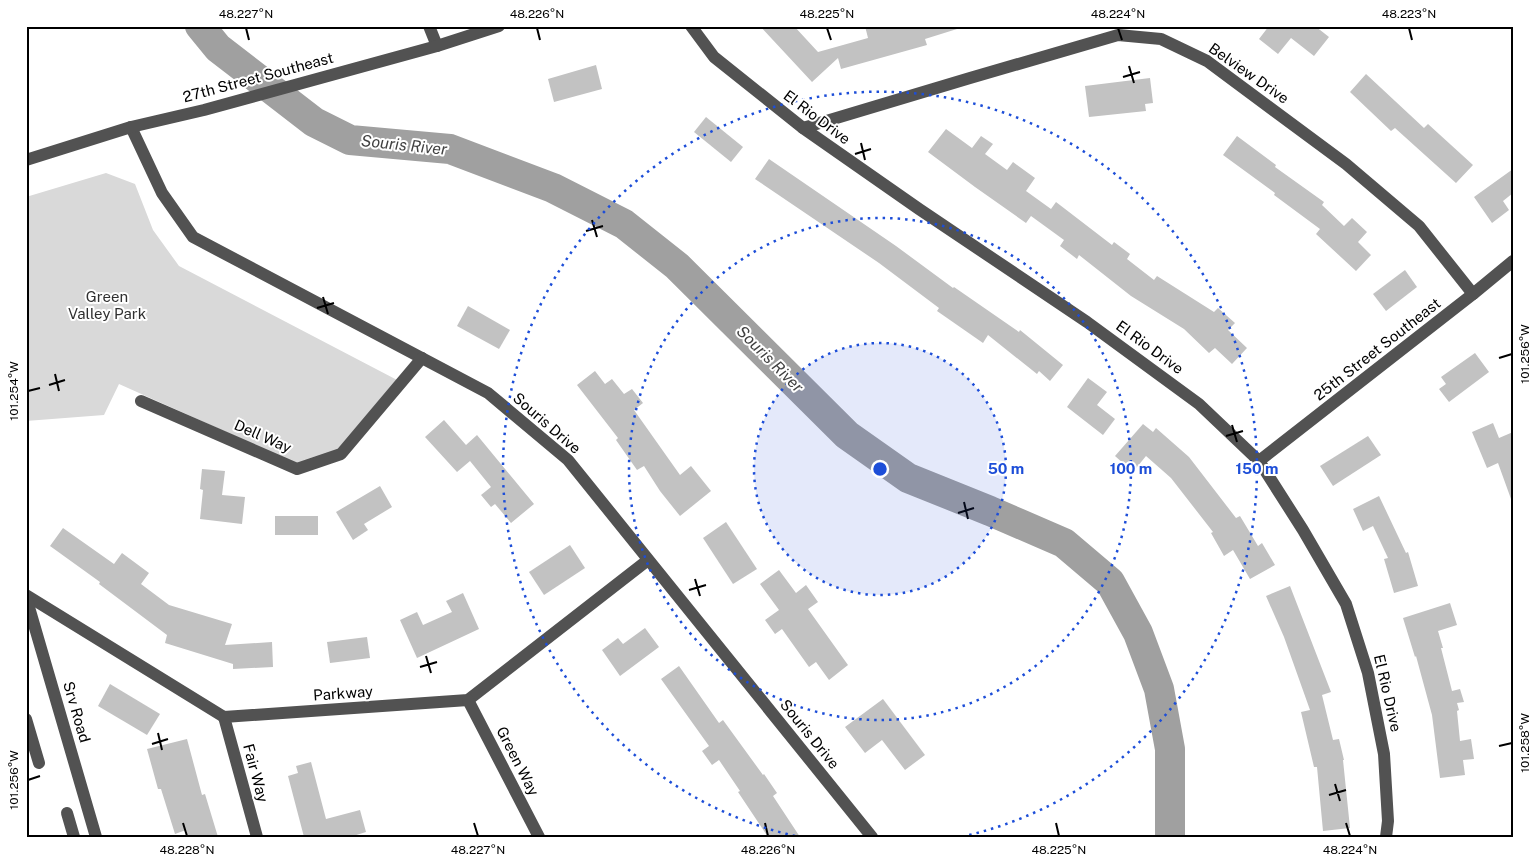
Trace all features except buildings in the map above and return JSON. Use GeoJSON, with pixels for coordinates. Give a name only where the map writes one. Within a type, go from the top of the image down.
{"type":"FeatureCollection","features":[{"type":"Feature","properties":{"kind":"street"},"geometry":{"type":"LineString","coordinates":[[429,26],[437,46]]}},
{"type":"Feature","properties":{"kind":"street","name":"27th Street Southeast"},"geometry":{"type":"LineString","coordinates":[[26,160],[131,127],[204,110],[437,46],[499,26]]}},
{"type":"Feature","properties":{"kind":"street","name":"El Rio Drive"},"geometry":{"type":"LineString","coordinates":[[691,26],[714,56],[803,128],[919,209],[1088,322],[1199,404],[1259,461],[1303,530],[1346,604],[1368,673],[1384,754],[1388,821],[1386,837]]}},
{"type":"Feature","properties":{"kind":"street","name":"Belview Drive"},"geometry":{"type":"LineString","coordinates":[[803,128],[1118,35],[1161,39],[1207,61],[1346,164],[1419,226],[1473,294]]}},
{"type":"Feature","properties":{"kind":"street","name":"Souris Drive"},"geometry":{"type":"LineString","coordinates":[[131,127],[162,193],[193,237],[488,393],[568,460],[872,837]]}},
{"type":"Feature","properties":{"kind":"street","name":"25th Street Southeast"},"geometry":{"type":"LineString","coordinates":[[1259,461],[1473,294],[1513,260]]}},
{"type":"Feature","properties":{"kind":"street","name":"Dell Way"},"geometry":{"type":"LineString","coordinates":[[141,401],[296,469],[341,454],[422,358]]}},
{"type":"Feature","properties":{"kind":"street"},"geometry":{"type":"LineString","coordinates":[[468,700],[648,560]]}},
{"type":"Feature","properties":{"kind":"street"},"geometry":{"type":"LineString","coordinates":[[26,596],[224,717]]}},
{"type":"Feature","properties":{"kind":"street","name":"Srv Road"},"geometry":{"type":"LineString","coordinates":[[26,596],[96,837]]}},
{"type":"Feature","properties":{"kind":"street","name":"Parkway"},"geometry":{"type":"LineString","coordinates":[[224,717],[468,700]]}},
{"type":"Feature","properties":{"kind":"street","name":"Green Way"},"geometry":{"type":"LineString","coordinates":[[468,700],[539,837]]}},
{"type":"Feature","properties":{"kind":"street","name":"Fair Way"},"geometry":{"type":"LineString","coordinates":[[224,717],[257,837]]}},
{"type":"Feature","properties":{"kind":"street"},"geometry":{"type":"LineString","coordinates":[[26,719],[39,763]]}},
{"type":"Feature","properties":{"kind":"street"},"geometry":{"type":"LineString","coordinates":[[67,812],[74,837]]}},
{"type":"Feature","properties":{"kind":"green space","name":"Green Valley Park"},"geometry":{"type":"Polygon","coordinates":[[[106,173],[135,184],[153,230],[179,266],[399,381],[341,451],[298,464],[119,384],[104,415],[26,421],[26,197],[106,173]]]}},
{"type":"Feature","properties":{"kind":"waterway","name":"Souris River"},"geometry":{"type":"LineString","coordinates":[[200,26],[218,48],[314,122],[350,140],[450,149],[553,188],[624,224],[677,266],[847,435],[908,478],[1064,543],[1110,582],[1138,633],[1159,689],[1170,749],[1170,837]]}}]}
